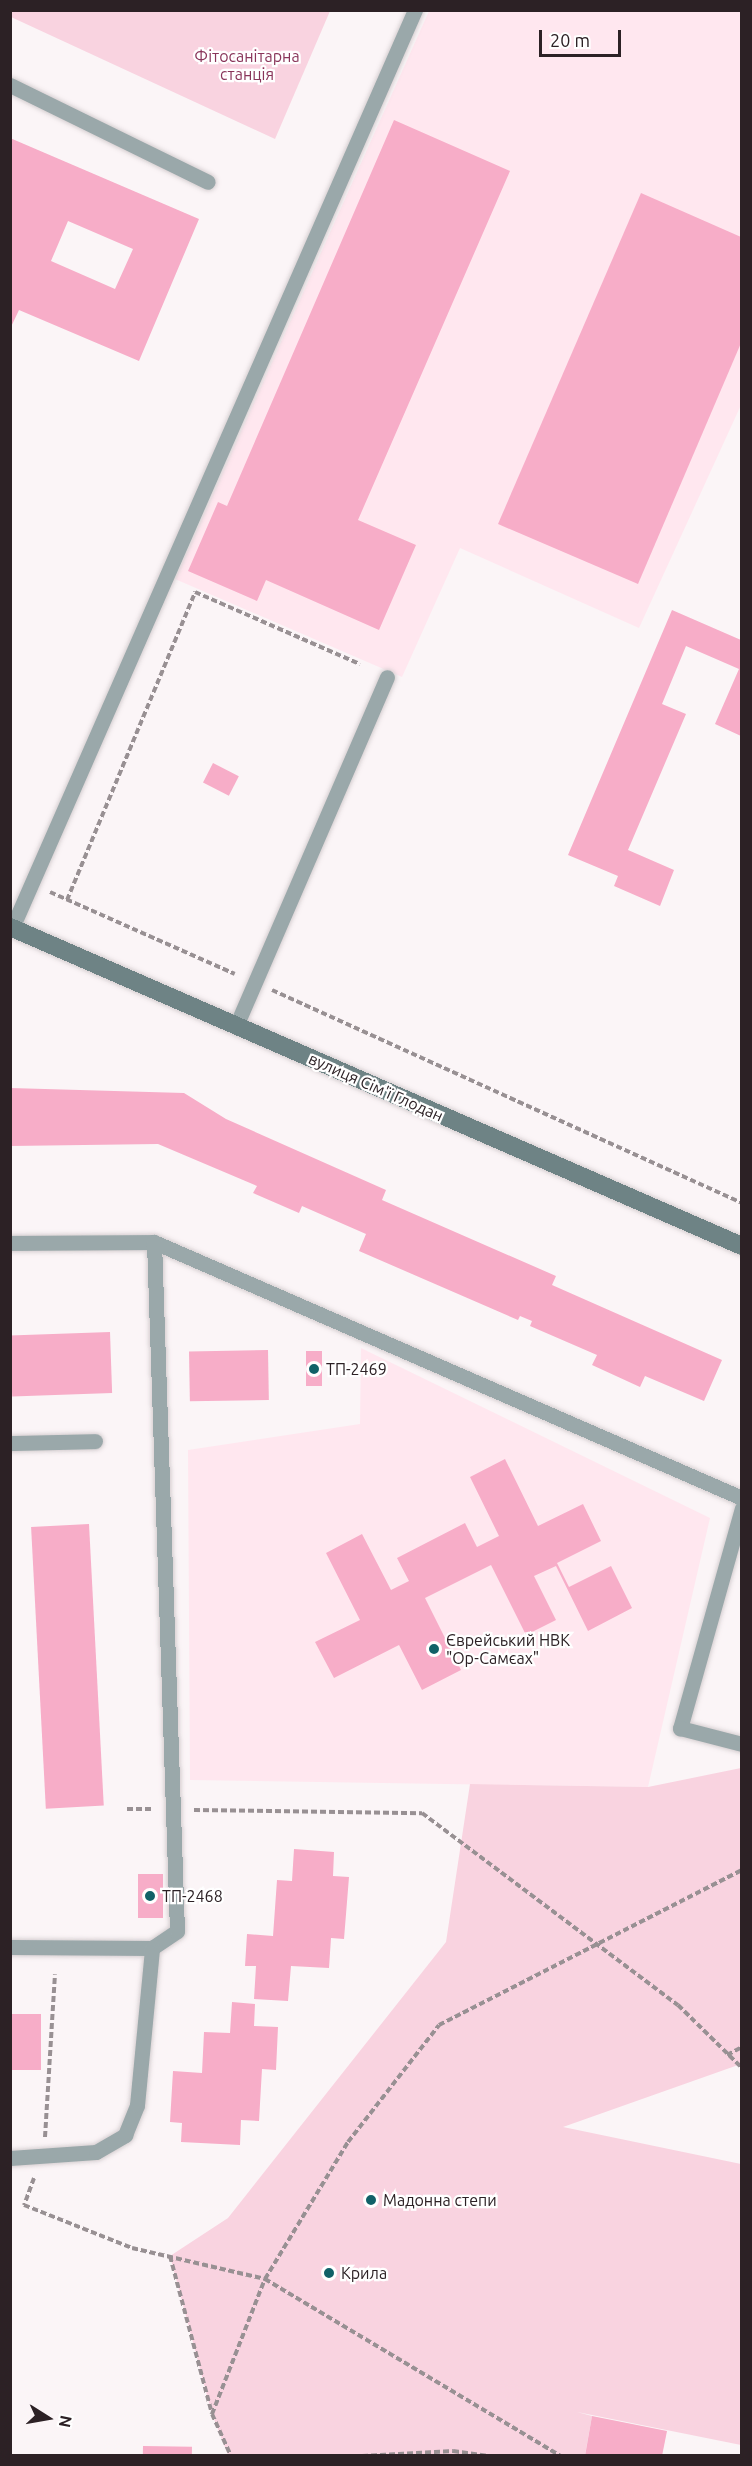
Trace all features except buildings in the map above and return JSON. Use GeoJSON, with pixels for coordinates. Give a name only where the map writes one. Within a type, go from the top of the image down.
{"type":"FeatureCollection","features":[{"type":"Feature","properties":{"kind":"street","name":"вулиця Сім'ї Глодан"},"geometry":{"type":"LineString","coordinates":[[11,928],[741,1246]]}},
{"type":"Feature","properties":{"kind":"lane"},"geometry":{"type":"LineString","coordinates":[[11,928],[415,10]]}},
{"type":"Feature","properties":{"kind":"lane"},"geometry":{"type":"LineString","coordinates":[[10,85],[208,182]]}},
{"type":"Feature","properties":{"kind":"lane"},"geometry":{"type":"LineString","coordinates":[[236,1026],[387,677]]}},
{"type":"Feature","properties":{"kind":"lane"},"geometry":{"type":"LineString","coordinates":[[10,1243],[154,1242],[741,1498]]}},
{"type":"Feature","properties":{"kind":"lane"},"geometry":{"type":"LineString","coordinates":[[10,1947],[152,1948],[177,1931],[175,1809],[154,1242]]}},
{"type":"Feature","properties":{"kind":"lane"},"geometry":{"type":"LineString","coordinates":[[10,1443],[95,1441]]}},
{"type":"Feature","properties":{"kind":"lane"},"geometry":{"type":"LineString","coordinates":[[741,1508],[680,1728],[741,1744]]}},
{"type":"Feature","properties":{"kind":"lane"},"geometry":{"type":"LineString","coordinates":[[10,2158],[104,2149],[125,2135],[134,2121],[152,1948]]}},
{"type":"Feature","properties":{"kind":"path"},"geometry":{"type":"LineString","coordinates":[[67,900],[195,592],[360,664]]}},
{"type":"Feature","properties":{"kind":"path"},"geometry":{"type":"LineString","coordinates":[[31,884],[741,1203]]}},
{"type":"Feature","properties":{"kind":"path"},"geometry":{"type":"LineString","coordinates":[[127,1809],[422,1813],[592,1943],[678,2005],[741,2068]]}},
{"type":"Feature","properties":{"kind":"path"},"geometry":{"type":"LineString","coordinates":[[212,2414],[265,2279],[348,2142],[439,2025],[592,1943],[741,1870]]}},
{"type":"Feature","properties":{"kind":"path"},"geometry":{"type":"LineString","coordinates":[[55,1974],[44,2156],[24,2205],[132,2248],[265,2279],[561,2456]]}},
{"type":"Feature","properties":{"kind":"path"},"geometry":{"type":"LineString","coordinates":[[727,2055],[741,2047]]}},
{"type":"Feature","properties":{"kind":"path"},"geometry":{"type":"LineString","coordinates":[[170,2256],[212,2414],[231,2456]]}},
{"type":"Feature","properties":{"kind":"path"},"geometry":{"type":"LineString","coordinates":[[362,2456],[453,2451],[487,2456]]}},
{"type":"Feature","properties":{"kind":"shaded area"},"geometry":{"type":"Polygon","coordinates":[[[429,11],[741,11],[741,405],[639,628],[460,548],[402,677],[175,579],[429,11]]]}},
{"type":"Feature","properties":{"kind":"shaded area","name":"Єврейський НВК \"Ор-Самєах\""},"geometry":{"type":"Polygon","coordinates":[[[361,1348],[710,1518],[648,1787],[190,1780],[188,1450],[360,1424],[361,1348]]]}},
{"type":"Feature","properties":{"kind":"green space","name":"Фітосанітарна станція"},"geometry":{"type":"Polygon","coordinates":[[[11,10],[330,11],[275,139],[11,17],[11,10]]]}},
{"type":"Feature","properties":{"kind":"green space"},"geometry":{"type":"Polygon","coordinates":[[[741,1768],[741,2064],[563,2127],[741,2164],[741,2445],[577,2412],[592,2416],[585,2455],[228,2455],[212,2414],[170,2256],[228,2218],[446,1942],[470,1784],[648,1787],[741,1768]]]}},
{"type":"Feature","properties":{"kind":"place","name":"ТП-2469"},"geometry":{"type":"Point","coordinates":[314,1369]}},
{"type":"Feature","properties":{"kind":"place","name":"Єврейський НВК \"Ор-Самєах\""},"geometry":{"type":"Point","coordinates":[434,1649]}},
{"type":"Feature","properties":{"kind":"place","name":"ТП-2468"},"geometry":{"type":"Point","coordinates":[150,1896]}},
{"type":"Feature","properties":{"kind":"place","name":"Мадонна степи"},"geometry":{"type":"Point","coordinates":[371,2200]}},
{"type":"Feature","properties":{"kind":"place","name":"Крила"},"geometry":{"type":"Point","coordinates":[329,2273]}}]}
